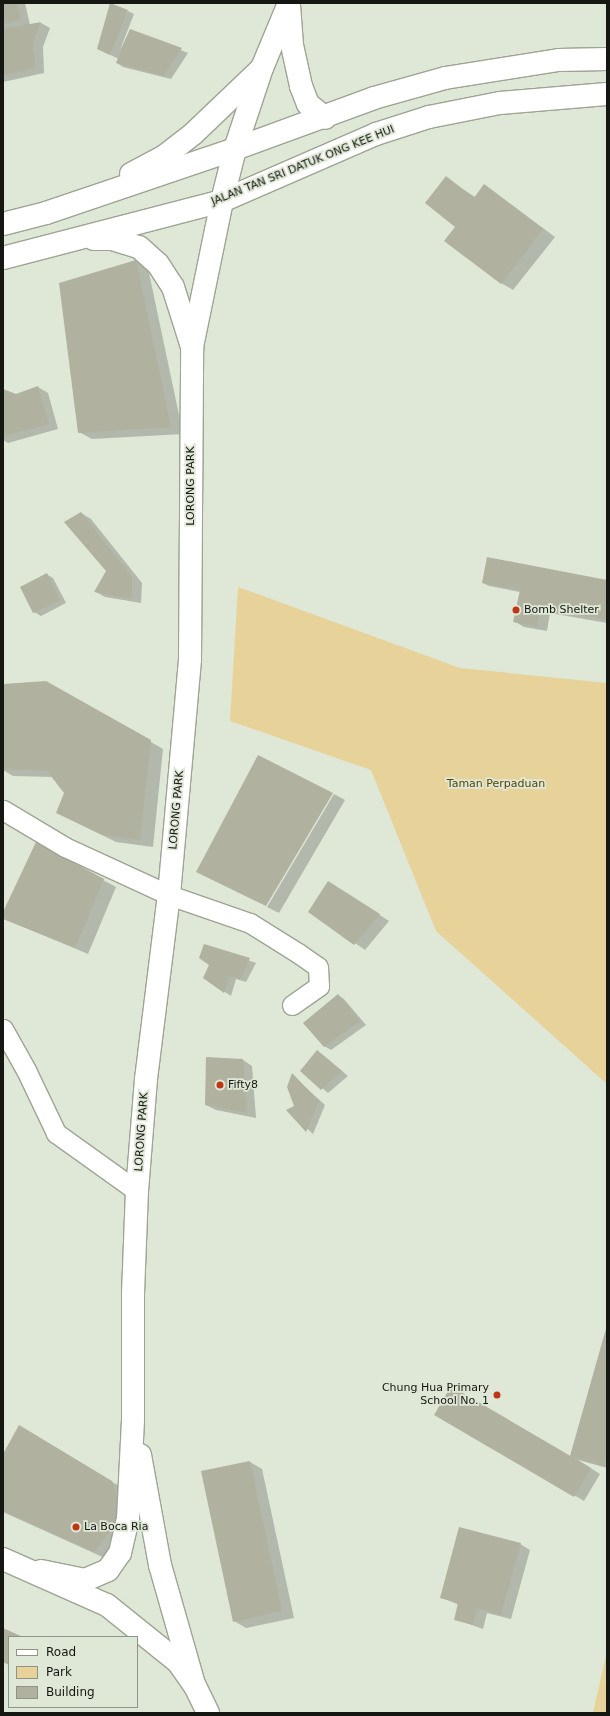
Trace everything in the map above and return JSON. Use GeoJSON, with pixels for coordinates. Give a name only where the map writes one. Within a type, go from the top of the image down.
{"type":"FeatureCollection","features":[{"type":"Feature","properties":{"kind":"main road","name":"LORONG PARK"},"geometry":{"type":"LineString","coordinates":[[133,1420],[133,1294],[137,1191],[146,1079],[169,895],[190,659],[192,347],[222,201],[235,150],[262,68],[289,4]]}},
{"type":"Feature","properties":{"kind":"main road"},"geometry":{"type":"LineString","coordinates":[[289,4],[292,45],[301,86],[308,104],[325,118]]}},
{"type":"Feature","properties":{"kind":"main road"},"geometry":{"type":"LineString","coordinates":[[3,224],[46,213],[235,150],[325,118],[374,98],[445,78],[559,60],[607,59]]}},
{"type":"Feature","properties":{"kind":"main road"},"geometry":{"type":"LineString","coordinates":[[46,213],[166,155],[193,134],[262,68]]}},
{"type":"Feature","properties":{"kind":"main road","name":"JALAN TAN SRI DATUK ONG KEE HUI"},"geometry":{"type":"LineString","coordinates":[[3,258],[222,201],[376,134],[429,117],[500,103],[607,94]]}},
{"type":"Feature","properties":{"kind":"main road"},"geometry":{"type":"LineString","coordinates":[[77,238],[112,239],[139,247],[158,264],[173,288],[192,347]]}},
{"type":"Feature","properties":{"kind":"main road"},"geometry":{"type":"LineString","coordinates":[[30,1569],[85,1580],[108,1570],[120,1553],[128,1519],[133,1420]]}},
{"type":"Feature","properties":{"kind":"main road"},"geometry":{"type":"LineString","coordinates":[[133,1420],[160,1565],[195,1686],[208,1713]]}},
{"type":"Feature","properties":{"kind":"main road"},"geometry":{"type":"LineString","coordinates":[[3,1558],[107,1605],[178,1662],[195,1686]]}},
{"type":"Feature","properties":{"kind":"street"},"geometry":{"type":"LineString","coordinates":[[3,810],[65,847],[169,895],[250,923],[318,967],[319,986],[292,1005]]}},
{"type":"Feature","properties":{"kind":"street"},"geometry":{"type":"LineString","coordinates":[[3,1029],[26,1070],[56,1133],[137,1191]]}},
{"type":"Feature","properties":{"kind":"green space","name":"Taman Perpaduan"},"geometry":{"type":"Polygon","coordinates":[[[238,587],[460,668],[607,683],[607,1084],[436,931],[371,770],[230,721],[238,587]]]}},
{"type":"Feature","properties":{"kind":"green space"},"geometry":{"type":"Polygon","coordinates":[[[607,1651],[607,1713],[593,1713],[607,1651]]]}},
{"type":"Feature","properties":{"kind":"building"},"geometry":{"type":"Polygon","coordinates":[[[3,3],[17,3],[21,19],[3,24],[3,3]]]}},
{"type":"Feature","properties":{"kind":"building"},"geometry":{"type":"Polygon","coordinates":[[[110,3],[128,10],[110,55],[97,49],[110,3]]]}},
{"type":"Feature","properties":{"kind":"building"},"geometry":{"type":"Polygon","coordinates":[[[41,22],[33,41],[35,68],[3,75],[3,29],[41,22]]]}},
{"type":"Feature","properties":{"kind":"building"},"geometry":{"type":"Polygon","coordinates":[[[130,29],[182,48],[164,76],[116,63],[130,29]]]}},
{"type":"Feature","properties":{"kind":"building"},"geometry":{"type":"Polygon","coordinates":[[[446,176],[474,198],[484,184],[543,229],[501,284],[444,241],[455,227],[425,203],[446,176]]]}},
{"type":"Feature","properties":{"kind":"building"},"geometry":{"type":"Polygon","coordinates":[[[136,260],[171,427],[78,433],[59,283],[136,260]]]}},
{"type":"Feature","properties":{"kind":"building"},"geometry":{"type":"Polygon","coordinates":[[[38,386],[49,424],[3,436],[3,389],[16,394],[38,386]]]}},
{"type":"Feature","properties":{"kind":"building"},"geometry":{"type":"Polygon","coordinates":[[[81,512],[132,577],[132,599],[94,592],[106,571],[64,522],[81,512]]]}},
{"type":"Feature","properties":{"kind":"building"},"geometry":{"type":"Polygon","coordinates":[[[487,557],[607,580],[607,620],[540,608],[537,627],[513,622],[520,590],[482,583],[487,557]]]}},
{"type":"Feature","properties":{"kind":"building"},"geometry":{"type":"Polygon","coordinates":[[[47,573],[60,600],[33,613],[20,587],[47,573]]]}},
{"type":"Feature","properties":{"kind":"building"},"geometry":{"type":"Polygon","coordinates":[[[46,681],[151,740],[140,840],[102,835],[56,813],[64,793],[47,771],[3,769],[3,684],[46,681]]]}},
{"type":"Feature","properties":{"kind":"building"},"geometry":{"type":"Polygon","coordinates":[[[258,755],[333,793],[266,906],[196,872],[258,755]]]}},
{"type":"Feature","properties":{"kind":"building"},"geometry":{"type":"Polygon","coordinates":[[[36,842],[104,879],[75,948],[3,919],[3,912],[36,842]]]}},
{"type":"Feature","properties":{"kind":"building"},"geometry":{"type":"Polygon","coordinates":[[[328,881],[380,914],[354,945],[308,912],[328,881]]]}},
{"type":"Feature","properties":{"kind":"building"},"geometry":{"type":"Polygon","coordinates":[[[204,944],[250,958],[240,979],[229,976],[224,993],[203,978],[209,965],[199,958],[204,944]]]}},
{"type":"Feature","properties":{"kind":"building"},"geometry":{"type":"Polygon","coordinates":[[[338,994],[360,1021],[324,1047],[303,1023],[338,994]]]}},
{"type":"Feature","properties":{"kind":"building"},"geometry":{"type":"Polygon","coordinates":[[[317,1050],[342,1071],[321,1090],[300,1071],[317,1050]]]}},
{"type":"Feature","properties":{"kind":"building"},"geometry":{"type":"Polygon","coordinates":[[[206,1057],[243,1059],[247,1113],[205,1105],[206,1057]]]}},
{"type":"Feature","properties":{"kind":"building"},"geometry":{"type":"Polygon","coordinates":[[[292,1073],[319,1101],[306,1132],[286,1110],[294,1106],[287,1087],[292,1073]]]}},
{"type":"Feature","properties":{"kind":"building"},"geometry":{"type":"Polygon","coordinates":[[[607,1325],[607,1456],[604,1466],[570,1456],[607,1325]]]}},
{"type":"Feature","properties":{"kind":"building"},"geometry":{"type":"Polygon","coordinates":[[[451,1386],[591,1468],[574,1497],[434,1415],[451,1386]]]}},
{"type":"Feature","properties":{"kind":"building"},"geometry":{"type":"Polygon","coordinates":[[[19,1425],[112,1481],[122,1516],[94,1552],[3,1511],[3,1454],[19,1425]]]}},
{"type":"Feature","properties":{"kind":"building"},"geometry":{"type":"Polygon","coordinates":[[[250,1461],[282,1611],[233,1622],[201,1471],[250,1461]]]}},
{"type":"Feature","properties":{"kind":"building"},"geometry":{"type":"Polygon","coordinates":[[[459,1527],[521,1543],[501,1615],[477,1608],[473,1625],[454,1620],[458,1603],[440,1598],[459,1527]]]}},
{"type":"Feature","properties":{"kind":"building"},"geometry":{"type":"Polygon","coordinates":[[[3,1628],[21,1636],[8,1636],[8,1664],[3,1662],[3,1628]]]}},
{"type":"Feature","properties":{"kind":"place","name":"Bomb Shelter"},"geometry":{"type":"Point","coordinates":[516,610]}},
{"type":"Feature","properties":{"kind":"place","name":"Fifty8"},"geometry":{"type":"Point","coordinates":[220,1085]}},
{"type":"Feature","properties":{"kind":"place","name":"Chung Hua Primary School No. 1"},"geometry":{"type":"Point","coordinates":[497,1395]}},
{"type":"Feature","properties":{"kind":"place","name":"La Boca Ria"},"geometry":{"type":"Point","coordinates":[76,1527]}}]}
